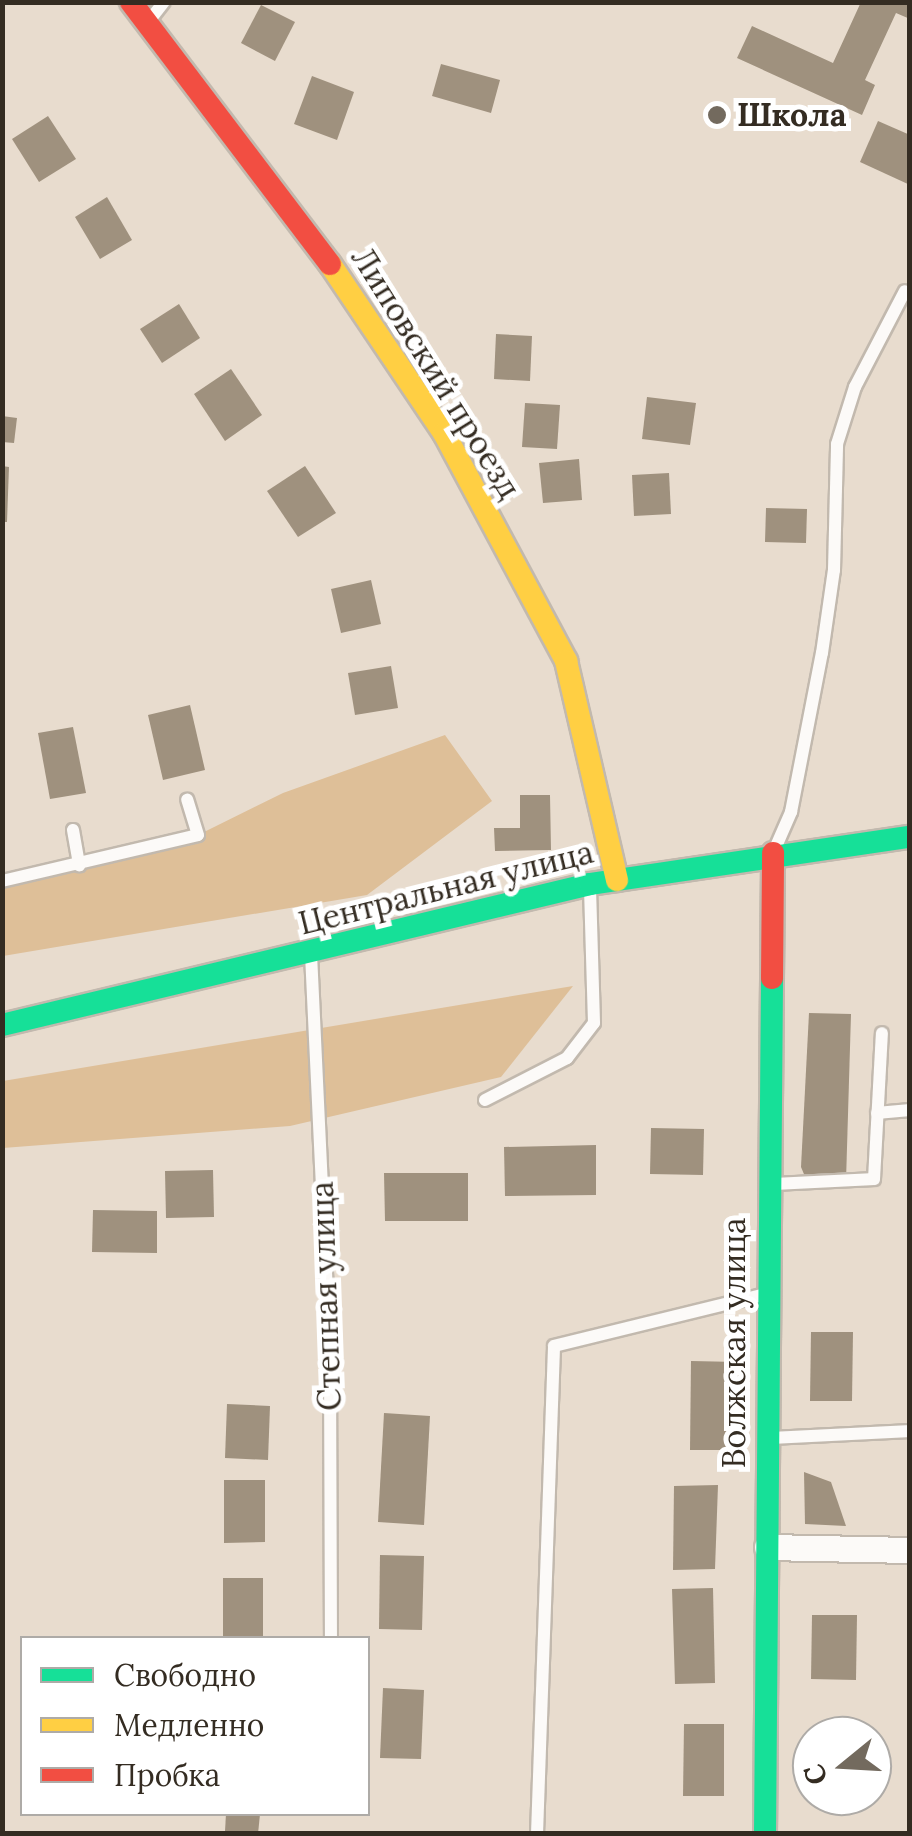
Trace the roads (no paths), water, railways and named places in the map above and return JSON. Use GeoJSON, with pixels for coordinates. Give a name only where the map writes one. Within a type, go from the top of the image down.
{"type":"FeatureCollection","features":[{"type":"Feature","properties":{"kind":"street","name":"Липовский проезд"},"geometry":{"type":"LineString","coordinates":[[130,2],[292,207],[444,433],[566,662],[617,880]]}},
{"type":"Feature","properties":{"kind":"street","name":"Центральная улица"},"geometry":{"type":"LineString","coordinates":[[2,1025],[311,954],[590,884],[773,853],[910,838]]}},
{"type":"Feature","properties":{"kind":"street","name":"Волжская улица"},"geometry":{"type":"LineString","coordinates":[[765,1834],[764,1294],[773,853]]}},
{"type":"Feature","properties":{"kind":"street"},"geometry":{"type":"LineString","coordinates":[[767,1547],[910,1550]]}},
{"type":"Feature","properties":{"kind":"lane"},"geometry":{"type":"LineString","coordinates":[[147,23],[164,2]]}},
{"type":"Feature","properties":{"kind":"lane"},"geometry":{"type":"LineString","coordinates":[[773,853],[790,812],[822,653],[836,444],[855,387],[905,291]]}},
{"type":"Feature","properties":{"kind":"lane"},"geometry":{"type":"LineString","coordinates":[[2,881],[198,835],[187,800]]}},
{"type":"Feature","properties":{"kind":"lane"},"geometry":{"type":"LineString","coordinates":[[73,830],[78,865]]}},
{"type":"Feature","properties":{"kind":"lane"},"geometry":{"type":"LineString","coordinates":[[485,1100],[567,1058],[594,1023],[590,884]]}},
{"type":"Feature","properties":{"kind":"lane","name":"Степная улица"},"geometry":{"type":"LineString","coordinates":[[311,954],[330,1362],[331,1636]]}},
{"type":"Feature","properties":{"kind":"lane"},"geometry":{"type":"LineString","coordinates":[[767,1184],[868,1184],[878,1113],[882,1033]]}},
{"type":"Feature","properties":{"kind":"lane"},"geometry":{"type":"LineString","coordinates":[[878,1113],[910,1110]]}},
{"type":"Feature","properties":{"kind":"lane"},"geometry":{"type":"LineString","coordinates":[[537,1834],[554,1346],[764,1294]]}},
{"type":"Feature","properties":{"kind":"lane"},"geometry":{"type":"LineString","coordinates":[[766,1438],[910,1431]]}},
{"type":"Feature","properties":{"kind":"place","name":"Школа"},"geometry":{"type":"Point","coordinates":[717,115]}}]}
